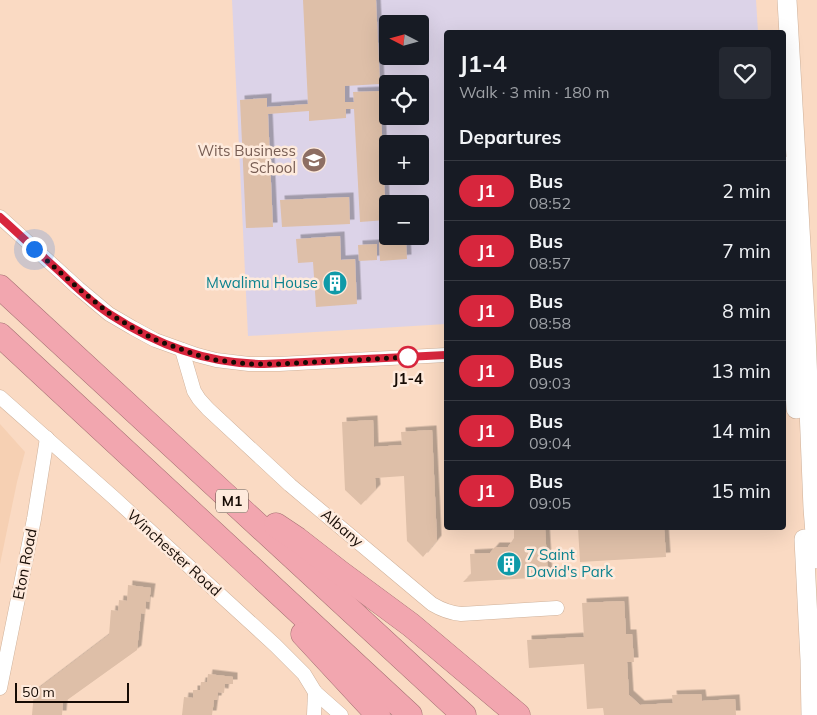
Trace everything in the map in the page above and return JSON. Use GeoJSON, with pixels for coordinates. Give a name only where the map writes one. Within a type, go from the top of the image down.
{"type":"FeatureCollection","features":[{"type":"Feature","properties":{"kind":"highway","name":"M1"},"geometry":{"type":"LineString","coordinates":[[0,287],[464,715]]}},
{"type":"Feature","properties":{"kind":"highway","name":"M1"},"geometry":{"type":"LineString","coordinates":[[0,335],[410,715]]}},
{"type":"Feature","properties":{"kind":"highway"},"geometry":{"type":"LineString","coordinates":[[235,503],[276,525],[297,539],[411,625],[518,715]]}},
{"type":"Feature","properties":{"kind":"highway"},"geometry":{"type":"LineString","coordinates":[[262,577],[287,614],[310,642],[378,715]]}},
{"type":"Feature","properties":{"kind":"main road"},"geometry":{"type":"LineString","coordinates":[[774,0],[776,30]]}},
{"type":"Feature","properties":{"kind":"main road"},"geometry":{"type":"LineString","coordinates":[[787,0],[800,335],[802,507],[811,715]]}},
{"type":"Feature","properties":{"kind":"main road"},"geometry":{"type":"LineString","coordinates":[[786,187],[800,335],[809,406],[817,559]]}},
{"type":"Feature","properties":{"kind":"main road"},"geometry":{"type":"LineString","coordinates":[[809,406],[812,388],[817,375]]}},
{"type":"Feature","properties":{"kind":"street"},"geometry":{"type":"LineString","coordinates":[[0,217],[78,288],[110,314],[156,340],[182,350],[216,360],[249,364],[444,355]]}},
{"type":"Feature","properties":{"kind":"street","name":"Albany"},"geometry":{"type":"LineString","coordinates":[[182,350],[194,391],[208,409],[290,485],[432,604],[443,610],[461,614],[557,608]]}},
{"type":"Feature","properties":{"kind":"street","name":"Winchester Road"},"geometry":{"type":"LineString","coordinates":[[0,396],[282,651],[304,674],[315,692],[341,715]]}},
{"type":"Feature","properties":{"kind":"street","name":"Eton Road"},"geometry":{"type":"LineString","coordinates":[[0,688],[34,519],[47,438]]}},
{"type":"Feature","properties":{"kind":"street"},"geometry":{"type":"LineString","coordinates":[[314,715],[315,692]]}},
{"type":"Feature","properties":{"kind":"shaded area","name":"Wits Business School"},"geometry":{"type":"Polygon","coordinates":[[[232,0],[756,0],[758,30],[444,30],[444,324],[248,336],[232,0]]]}},
{"type":"Feature","properties":{"kind":"shaded area"},"geometry":{"type":"Polygon","coordinates":[[[0,424],[25,452],[0,564],[0,424]]]}},
{"type":"Feature","properties":{"kind":"building"},"geometry":{"type":"Polygon","coordinates":[[[303,0],[376,0],[379,84],[345,86],[345,102],[354,102],[353,92],[379,91],[379,125],[382,125],[382,135],[379,135],[379,185],[384,185],[385,195],[379,195],[379,221],[360,222],[354,109],[346,109],[346,118],[309,121],[309,111],[268,114],[273,227],[246,228],[240,100],[267,98],[267,107],[308,104],[303,0]]]}},
{"type":"Feature","properties":{"kind":"building"},"geometry":{"type":"Polygon","coordinates":[[[349,197],[350,224],[282,227],[280,200],[349,197]]]}},
{"type":"Feature","properties":{"kind":"building","name":"Mwalimu House"},"geometry":{"type":"Polygon","coordinates":[[[340,236],[341,260],[355,259],[357,304],[316,307],[313,262],[298,263],[296,239],[340,236]]]}},
{"type":"Feature","properties":{"kind":"building"},"geometry":{"type":"Polygon","coordinates":[[[377,244],[377,260],[359,261],[358,245],[377,244]]]}},
{"type":"Feature","properties":{"kind":"building"},"geometry":{"type":"Polygon","coordinates":[[[379,245],[406,245],[407,259],[380,261],[379,245]]]}},
{"type":"Feature","properties":{"kind":"building"},"geometry":{"type":"Polygon","coordinates":[[[373,420],[374,447],[402,445],[401,432],[432,430],[437,540],[423,557],[407,541],[404,476],[375,478],[376,489],[361,505],[345,490],[342,422],[373,420]]]}},
{"type":"Feature","properties":{"kind":"building","name":"7 Saint David's Park"},"geometry":{"type":"Polygon","coordinates":[[[514,530],[545,530],[548,577],[463,582],[471,574],[470,554],[490,553],[495,547],[508,547],[514,538],[514,530]]]}},
{"type":"Feature","properties":{"kind":"building"},"geometry":{"type":"Polygon","coordinates":[[[578,530],[664,530],[666,557],[580,562],[578,530]]]}},
{"type":"Feature","properties":{"kind":"building"},"geometry":{"type":"Polygon","coordinates":[[[128,585],[151,588],[149,602],[146,601],[145,614],[141,613],[137,650],[63,703],[62,715],[32,715],[34,692],[109,635],[111,610],[118,611],[119,600],[127,601],[128,585]]]}},
{"type":"Feature","properties":{"kind":"building"},"geometry":{"type":"Polygon","coordinates":[[[624,601],[626,634],[632,634],[634,662],[627,662],[629,695],[640,705],[673,703],[672,695],[701,694],[702,701],[735,699],[736,715],[604,715],[603,708],[587,709],[584,664],[529,668],[527,640],[584,637],[582,603],[624,601]]]}},
{"type":"Feature","properties":{"kind":"building"},"geometry":{"type":"Polygon","coordinates":[[[208,674],[233,677],[233,684],[225,684],[224,693],[218,692],[217,700],[214,700],[212,715],[182,715],[184,697],[193,698],[193,690],[200,690],[201,682],[207,682],[208,674]]]}},
{"type":"Feature","properties":{"kind":"bus line","name":"J1"},"geometry":{"type":"LineString","coordinates":[[0,217],[78,288],[110,314],[156,340],[197,355],[216,360],[249,364],[444,355]]}},
{"type":"Feature","properties":{"kind":"place","name":"Wits Business School"},"geometry":{"type":"Point","coordinates":[314,160]}},
{"type":"Feature","properties":{"kind":"place","name":"Mwalimu House"},"geometry":{"type":"Point","coordinates":[335,283]}},
{"type":"Feature","properties":{"kind":"place","name":"J1-4"},"geometry":{"type":"Point","coordinates":[408,357]}},
{"type":"Feature","properties":{"kind":"place","name":"7 Saint David's Park"},"geometry":{"type":"Point","coordinates":[509,564]}},
{"type":"Feature","properties":{"kind":"route"},"geometry":{"type":"LineString","coordinates":[[34,249],[110,314],[156,340],[197,355],[216,360],[249,364],[408,357]]}}]}
